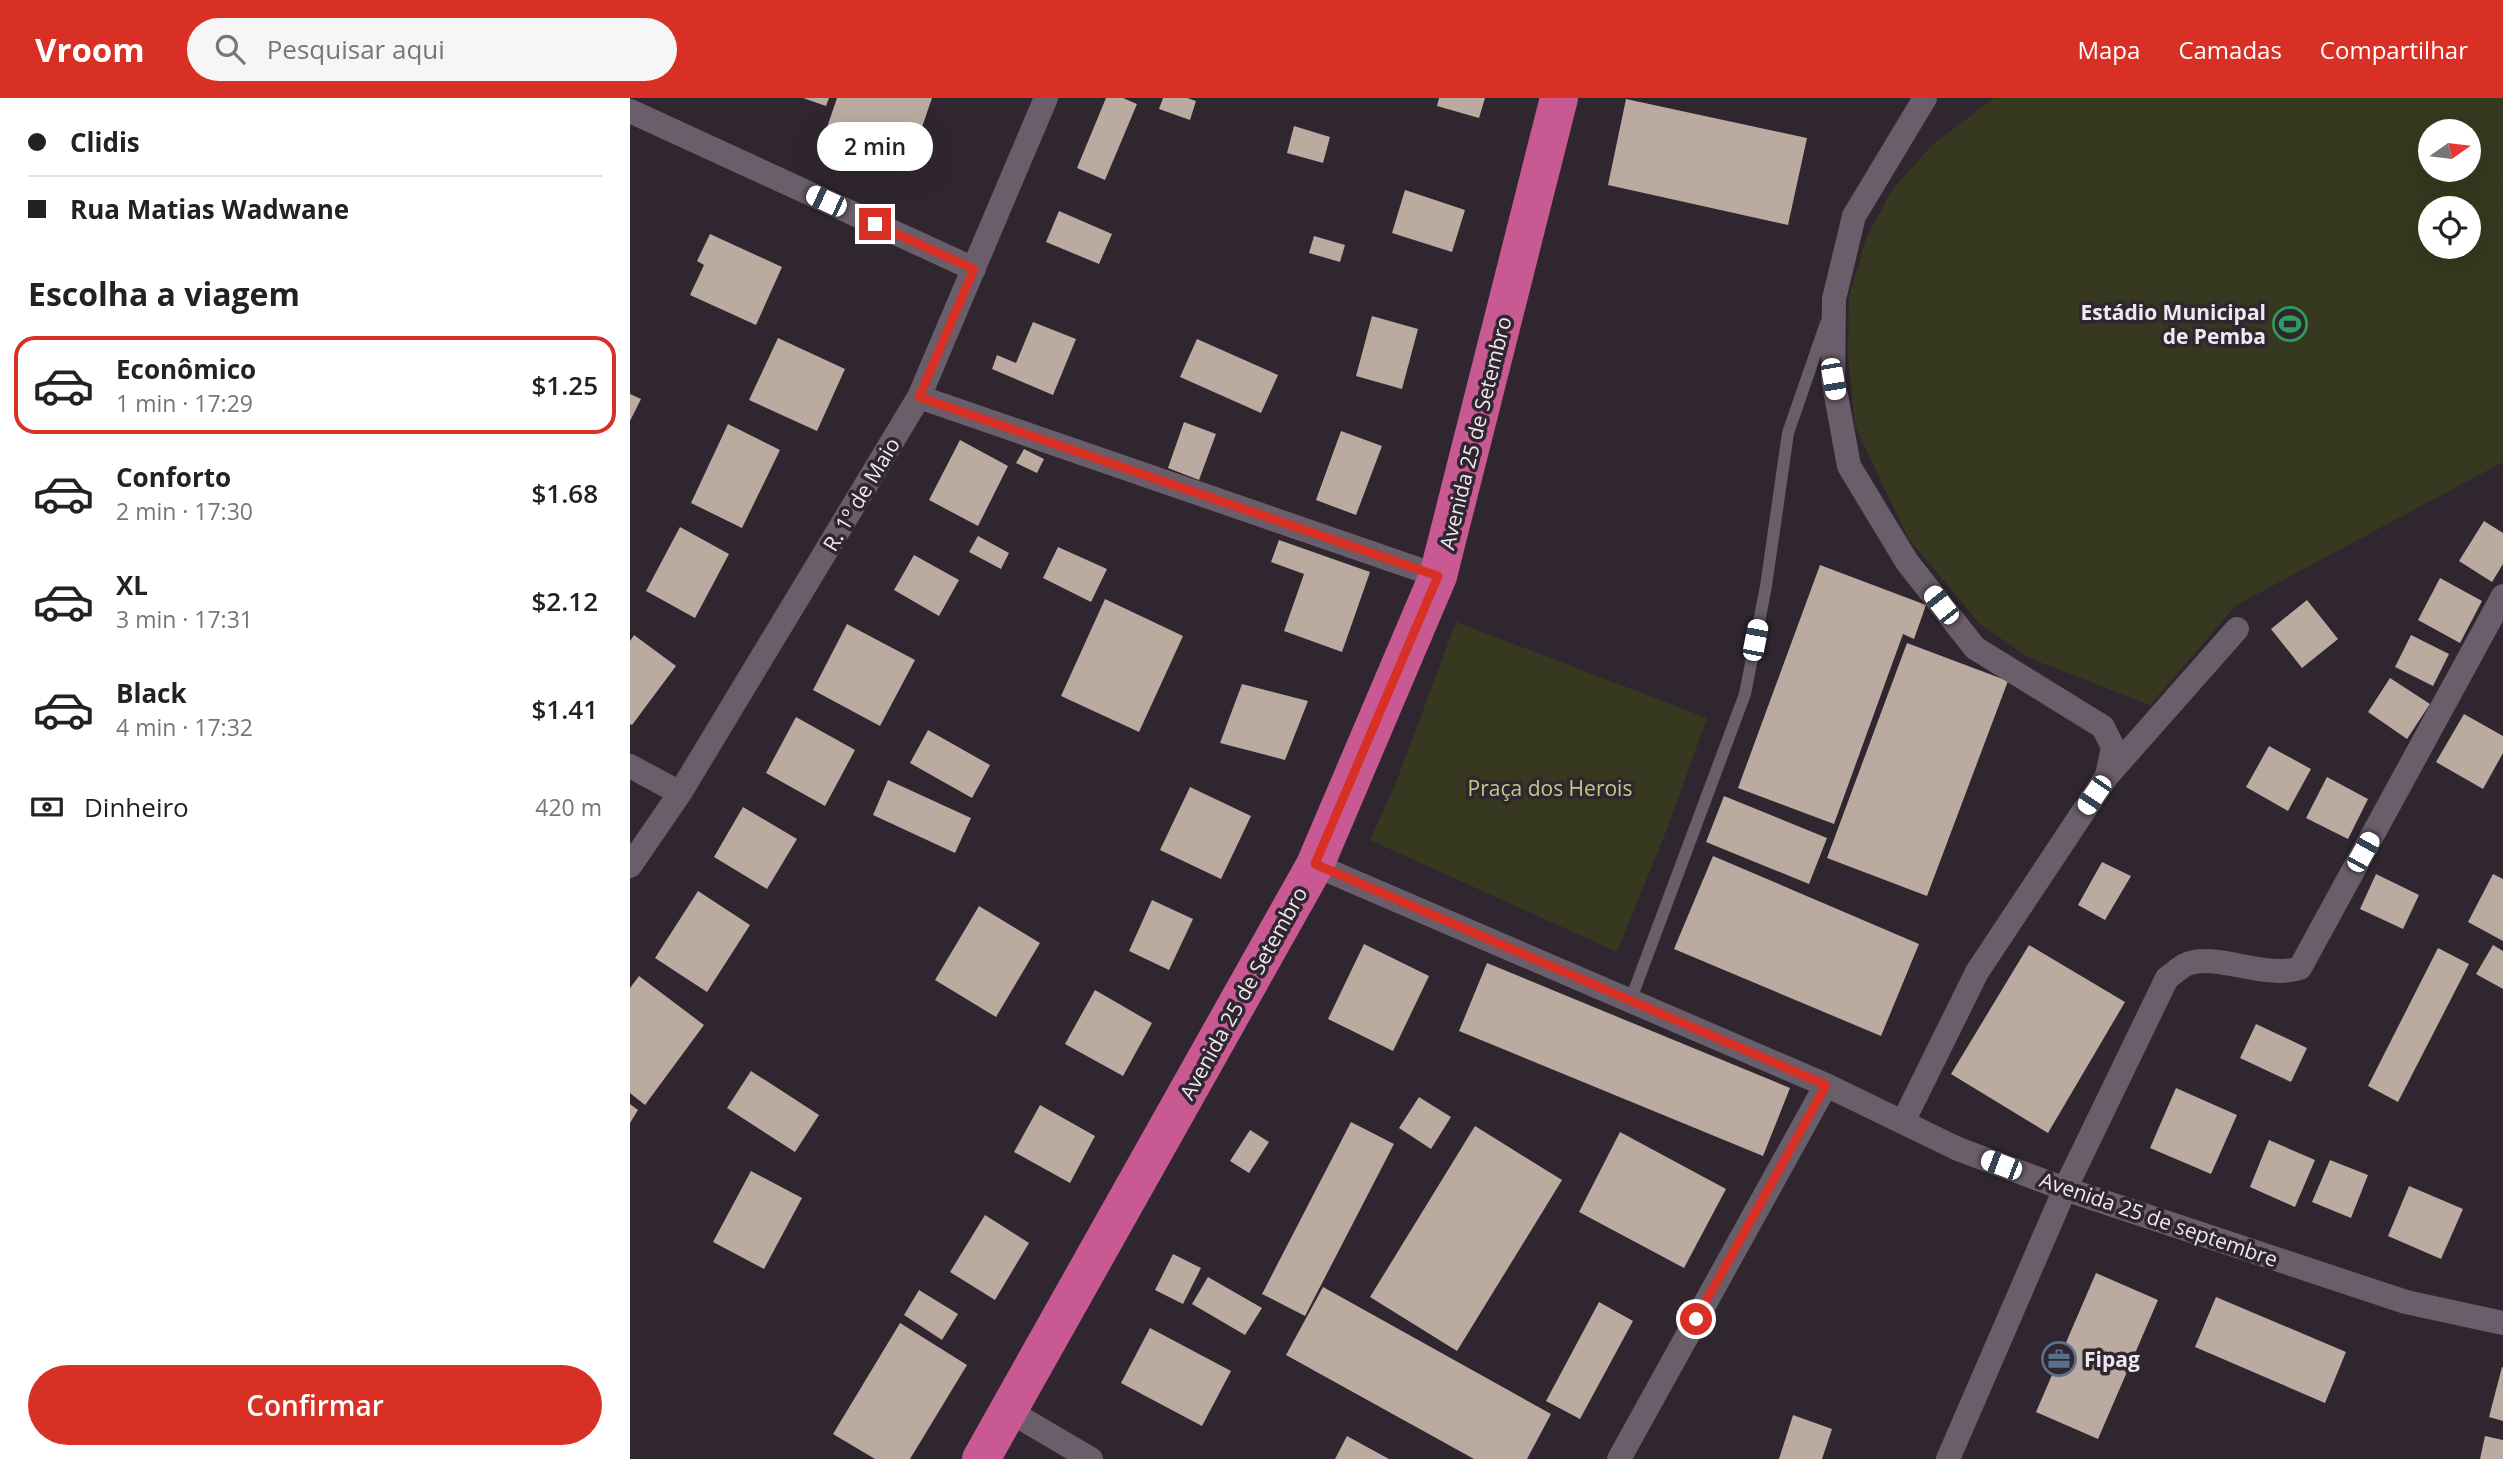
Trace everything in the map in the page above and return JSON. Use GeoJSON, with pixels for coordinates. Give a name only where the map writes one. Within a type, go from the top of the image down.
{"type":"FeatureCollection","features":[{"type":"Feature","properties":{"kind":"highway","name":"Avenida 25 de Setembro"},"geometry":{"type":"LineString","coordinates":[[981,1459],[1315,864],[1438,576],[1559,98]]}},
{"type":"Feature","properties":{"kind":"street","name":"R. 1º de Maio"},"geometry":{"type":"LineString","coordinates":[[630,866],[680,793],[919,397],[1046,98]]}},
{"type":"Feature","properties":{"kind":"street"},"geometry":{"type":"LineString","coordinates":[[1926,98],[1854,216],[1834,299],[1833,379],[1849,466],[1907,562],[1975,648],[2103,727],[2113,747],[2107,776]]}},
{"type":"Feature","properties":{"kind":"street"},"geometry":{"type":"LineString","coordinates":[[630,111],[974,269]]}},
{"type":"Feature","properties":{"kind":"street"},"geometry":{"type":"LineString","coordinates":[[919,397],[1438,576]]}},
{"type":"Feature","properties":{"kind":"street"},"geometry":{"type":"LineString","coordinates":[[1948,1459],[2065,1189],[2167,978],[2187,964],[2216,962],[2288,972],[2300,968],[2503,596]]}},
{"type":"Feature","properties":{"kind":"street"},"geometry":{"type":"LineString","coordinates":[[1903,1122],[1977,972],[2107,776],[2237,629]]}},
{"type":"Feature","properties":{"kind":"street"},"geometry":{"type":"LineString","coordinates":[[630,766],[680,793]]}},
{"type":"Feature","properties":{"kind":"street","name":"Avenida 25 de septembre"},"geometry":{"type":"LineString","coordinates":[[1315,864],[1826,1085],[1958,1149],[2065,1189],[2406,1302],[2503,1323]]}},
{"type":"Feature","properties":{"kind":"street"},"geometry":{"type":"LineString","coordinates":[[1619,1459],[1826,1085]]}},
{"type":"Feature","properties":{"kind":"street"},"geometry":{"type":"LineString","coordinates":[[1009,1411],[1090,1459]]}},
{"type":"Feature","properties":{"kind":"lane"},"geometry":{"type":"LineString","coordinates":[[1631,999],[1745,694],[1766,586],[1788,433],[1834,299]]}},
{"type":"Feature","properties":{"kind":"green space"},"geometry":{"type":"Polygon","coordinates":[[[1994,98],[2503,98],[2503,462],[2235,606],[2150,705],[2029,658],[1980,624],[1908,538],[1855,426],[1848,355],[1849,297],[1867,236],[1893,189],[1932,145],[1994,98]]]}},
{"type":"Feature","properties":{"kind":"green space","name":"Praça dos Herois"},"geometry":{"type":"Polygon","coordinates":[[[1456,622],[1707,718],[1669,824],[1617,952],[1370,840],[1397,780],[1456,622]]]}},
{"type":"Feature","properties":{"kind":"building"},"geometry":{"type":"Polygon","coordinates":[[[803,98],[829,98],[826,106],[803,98]]]}},
{"type":"Feature","properties":{"kind":"building"},"geometry":{"type":"Polygon","coordinates":[[[837,98],[932,98],[909,165],[824,136],[837,98]]]}},
{"type":"Feature","properties":{"kind":"building"},"geometry":{"type":"Polygon","coordinates":[[[1106,98],[1123,98],[1137,104],[1105,180],[1077,168],[1106,98]]]}},
{"type":"Feature","properties":{"kind":"building"},"geometry":{"type":"Polygon","coordinates":[[[1163,98],[1187,98],[1196,101],[1190,120],[1159,109],[1163,98]]]}},
{"type":"Feature","properties":{"kind":"building"},"geometry":{"type":"Polygon","coordinates":[[[1439,98],[1485,98],[1479,118],[1437,106],[1439,98]]]}},
{"type":"Feature","properties":{"kind":"building"},"geometry":{"type":"Polygon","coordinates":[[[1626,99],[1807,138],[1788,225],[1608,185],[1626,99]]]}},
{"type":"Feature","properties":{"kind":"building"},"geometry":{"type":"Polygon","coordinates":[[[1294,126],[1330,137],[1323,163],[1287,153],[1294,126]]]}},
{"type":"Feature","properties":{"kind":"building"},"geometry":{"type":"Polygon","coordinates":[[[1405,190],[1465,210],[1452,252],[1392,233],[1405,190]]]}},
{"type":"Feature","properties":{"kind":"building"},"geometry":{"type":"Polygon","coordinates":[[[1059,211],[1112,234],[1099,264],[1046,242],[1059,211]]]}},
{"type":"Feature","properties":{"kind":"building"},"geometry":{"type":"Polygon","coordinates":[[[710,234],[782,267],[756,325],[690,295],[704,265],[697,261],[710,234]]]}},
{"type":"Feature","properties":{"kind":"building"},"geometry":{"type":"Polygon","coordinates":[[[1314,236],[1345,245],[1340,262],[1309,253],[1314,236]]]}},
{"type":"Feature","properties":{"kind":"building"},"geometry":{"type":"Polygon","coordinates":[[[1372,316],[1418,329],[1402,389],[1356,376],[1372,316]]]}},
{"type":"Feature","properties":{"kind":"building"},"geometry":{"type":"Polygon","coordinates":[[[1033,322],[1076,339],[1053,395],[992,369],[997,355],[1016,363],[1033,322]]]}},
{"type":"Feature","properties":{"kind":"building"},"geometry":{"type":"Polygon","coordinates":[[[778,338],[845,369],[817,431],[749,400],[778,338]]]}},
{"type":"Feature","properties":{"kind":"building"},"geometry":{"type":"Polygon","coordinates":[[[1197,339],[1278,375],[1261,413],[1180,377],[1197,339]]]}},
{"type":"Feature","properties":{"kind":"building"},"geometry":{"type":"Polygon","coordinates":[[[630,394],[641,399],[630,421],[630,394]]]}},
{"type":"Feature","properties":{"kind":"building"},"geometry":{"type":"Polygon","coordinates":[[[1184,422],[1216,434],[1199,480],[1168,468],[1184,422]]]}},
{"type":"Feature","properties":{"kind":"building"},"geometry":{"type":"Polygon","coordinates":[[[728,424],[780,450],[742,528],[691,503],[728,424]]]}},
{"type":"Feature","properties":{"kind":"building"},"geometry":{"type":"Polygon","coordinates":[[[1341,431],[1382,446],[1356,515],[1316,500],[1341,431]]]}},
{"type":"Feature","properties":{"kind":"building"},"geometry":{"type":"Polygon","coordinates":[[[960,440],[1008,466],[978,526],[929,500],[960,440]]]}},
{"type":"Feature","properties":{"kind":"building"},"geometry":{"type":"Polygon","coordinates":[[[1024,449],[1044,459],[1037,473],[1016,463],[1024,449]]]}},
{"type":"Feature","properties":{"kind":"building"},"geometry":{"type":"Polygon","coordinates":[[[2484,521],[2503,533],[2503,564],[2492,582],[2459,561],[2484,521]]]}},
{"type":"Feature","properties":{"kind":"building"},"geometry":{"type":"Polygon","coordinates":[[[680,527],[729,554],[695,618],[646,591],[680,527]]]}},
{"type":"Feature","properties":{"kind":"building"},"geometry":{"type":"Polygon","coordinates":[[[978,536],[1009,553],[1001,569],[969,552],[978,536]]]}},
{"type":"Feature","properties":{"kind":"building"},"geometry":{"type":"Polygon","coordinates":[[[1279,540],[1370,572],[1342,652],[1284,631],[1304,574],[1271,562],[1279,540]]]}},
{"type":"Feature","properties":{"kind":"building"},"geometry":{"type":"Polygon","coordinates":[[[1058,547],[1107,569],[1091,602],[1043,578],[1058,547]]]}},
{"type":"Feature","properties":{"kind":"building"},"geometry":{"type":"Polygon","coordinates":[[[914,555],[959,580],[939,616],[894,590],[914,555]]]}},
{"type":"Feature","properties":{"kind":"building"},"geometry":{"type":"Polygon","coordinates":[[[1820,565],[1926,605],[1914,639],[1903,634],[1834,824],[1738,788],[1820,565]]]}},
{"type":"Feature","properties":{"kind":"building"},"geometry":{"type":"Polygon","coordinates":[[[2440,578],[2482,601],[2460,643],[2418,620],[2440,578]]]}},
{"type":"Feature","properties":{"kind":"building"},"geometry":{"type":"Polygon","coordinates":[[[1105,599],[1183,636],[1139,732],[1061,696],[1105,599]]]}},
{"type":"Feature","properties":{"kind":"building"},"geometry":{"type":"Polygon","coordinates":[[[2307,600],[2338,639],[2302,668],[2271,629],[2307,600]]]}},
{"type":"Feature","properties":{"kind":"building"},"geometry":{"type":"Polygon","coordinates":[[[847,624],[915,660],[880,726],[813,690],[847,624]]]}},
{"type":"Feature","properties":{"kind":"building"},"geometry":{"type":"Polygon","coordinates":[[[634,635],[676,666],[632,725],[630,641],[634,635]]]}},
{"type":"Feature","properties":{"kind":"building"},"geometry":{"type":"Polygon","coordinates":[[[2411,635],[2449,654],[2433,686],[2395,667],[2411,635]]]}},
{"type":"Feature","properties":{"kind":"building"},"geometry":{"type":"Polygon","coordinates":[[[1907,643],[2008,681],[1927,896],[1827,858],[1907,643]]]}},
{"type":"Feature","properties":{"kind":"building"},"geometry":{"type":"Polygon","coordinates":[[[2390,678],[2430,704],[2407,739],[2368,712],[2390,678]]]}},
{"type":"Feature","properties":{"kind":"building"},"geometry":{"type":"Polygon","coordinates":[[[1242,684],[1308,701],[1285,760],[1220,743],[1242,684]]]}},
{"type":"Feature","properties":{"kind":"building"},"geometry":{"type":"Polygon","coordinates":[[[2464,714],[2503,736],[2503,753],[2483,789],[2436,762],[2464,714]]]}},
{"type":"Feature","properties":{"kind":"building"},"geometry":{"type":"Polygon","coordinates":[[[796,717],[855,750],[825,806],[766,773],[796,717]]]}},
{"type":"Feature","properties":{"kind":"building"},"geometry":{"type":"Polygon","coordinates":[[[928,730],[990,765],[972,798],[910,763],[928,730]]]}},
{"type":"Feature","properties":{"kind":"building"},"geometry":{"type":"Polygon","coordinates":[[[2269,746],[2311,769],[2288,811],[2246,787],[2269,746]]]}},
{"type":"Feature","properties":{"kind":"building"},"geometry":{"type":"Polygon","coordinates":[[[2327,777],[2368,799],[2348,839],[2306,818],[2327,777]]]}},
{"type":"Feature","properties":{"kind":"building"},"geometry":{"type":"Polygon","coordinates":[[[888,780],[971,818],[955,853],[873,815],[888,780]]]}},
{"type":"Feature","properties":{"kind":"building"},"geometry":{"type":"Polygon","coordinates":[[[1190,787],[1251,816],[1221,879],[1160,850],[1190,787]]]}},
{"type":"Feature","properties":{"kind":"building"},"geometry":{"type":"Polygon","coordinates":[[[1724,796],[1827,838],[1809,884],[1706,842],[1724,796]]]}},
{"type":"Feature","properties":{"kind":"building"},"geometry":{"type":"Polygon","coordinates":[[[743,807],[797,839],[767,889],[714,857],[743,807]]]}},
{"type":"Feature","properties":{"kind":"building"},"geometry":{"type":"Polygon","coordinates":[[[1713,856],[1919,944],[1881,1036],[1674,949],[1713,856]]]}},
{"type":"Feature","properties":{"kind":"building"},"geometry":{"type":"Polygon","coordinates":[[[2102,862],[2131,876],[2105,920],[2078,905],[2102,862]]]}},
{"type":"Feature","properties":{"kind":"building"},"geometry":{"type":"Polygon","coordinates":[[[2376,874],[2419,895],[2403,929],[2360,909],[2376,874]]]}},
{"type":"Feature","properties":{"kind":"building"},"geometry":{"type":"Polygon","coordinates":[[[2493,874],[2503,879],[2503,941],[2468,922],[2493,874]]]}},
{"type":"Feature","properties":{"kind":"building"},"geometry":{"type":"Polygon","coordinates":[[[698,891],[750,925],[707,992],[655,958],[698,891]]]}},
{"type":"Feature","properties":{"kind":"building"},"geometry":{"type":"Polygon","coordinates":[[[1152,900],[1193,919],[1169,970],[1129,951],[1152,900]]]}},
{"type":"Feature","properties":{"kind":"building"},"geometry":{"type":"Polygon","coordinates":[[[979,906],[1040,943],[996,1017],[935,980],[979,906]]]}},
{"type":"Feature","properties":{"kind":"building"},"geometry":{"type":"Polygon","coordinates":[[[1364,944],[1429,976],[1393,1051],[1328,1019],[1364,944]]]}},
{"type":"Feature","properties":{"kind":"building"},"geometry":{"type":"Polygon","coordinates":[[[2029,945],[2125,1002],[2048,1133],[1951,1074],[2029,945]]]}},
{"type":"Feature","properties":{"kind":"building"},"geometry":{"type":"Polygon","coordinates":[[[2493,945],[2503,951],[2503,989],[2476,974],[2493,945]]]}},
{"type":"Feature","properties":{"kind":"building"},"geometry":{"type":"Polygon","coordinates":[[[2438,948],[2469,964],[2398,1102],[2368,1086],[2438,948]]]}},
{"type":"Feature","properties":{"kind":"building"},"geometry":{"type":"Polygon","coordinates":[[[1487,963],[1790,1088],[1763,1156],[1459,1031],[1487,963]]]}},
{"type":"Feature","properties":{"kind":"building"},"geometry":{"type":"Polygon","coordinates":[[[639,976],[704,1025],[645,1105],[630,1093],[630,988],[639,976]]]}},
{"type":"Feature","properties":{"kind":"building"},"geometry":{"type":"Polygon","coordinates":[[[1095,990],[1152,1023],[1123,1076],[1065,1044],[1095,990]]]}},
{"type":"Feature","properties":{"kind":"building"},"geometry":{"type":"Polygon","coordinates":[[[2256,1024],[2307,1048],[2291,1082],[2240,1058],[2256,1024]]]}},
{"type":"Feature","properties":{"kind":"building"},"geometry":{"type":"Polygon","coordinates":[[[751,1071],[819,1115],[795,1152],[727,1108],[751,1071]]]}},
{"type":"Feature","properties":{"kind":"building"},"geometry":{"type":"Polygon","coordinates":[[[2176,1088],[2237,1115],[2211,1174],[2150,1148],[2176,1088]]]}},
{"type":"Feature","properties":{"kind":"building"},"geometry":{"type":"Polygon","coordinates":[[[1419,1097],[1451,1117],[1431,1149],[1399,1128],[1419,1097]]]}},
{"type":"Feature","properties":{"kind":"building"},"geometry":{"type":"Polygon","coordinates":[[[630,1104],[638,1110],[630,1123],[630,1104]]]}},
{"type":"Feature","properties":{"kind":"building"},"geometry":{"type":"Polygon","coordinates":[[[1040,1105],[1095,1136],[1070,1183],[1014,1152],[1040,1105]]]}},
{"type":"Feature","properties":{"kind":"building"},"geometry":{"type":"Polygon","coordinates":[[[1351,1122],[1394,1144],[1305,1316],[1262,1294],[1351,1122]]]}},
{"type":"Feature","properties":{"kind":"building"},"geometry":{"type":"Polygon","coordinates":[[[1475,1126],[1562,1180],[1457,1351],[1370,1297],[1475,1126]]]}},
{"type":"Feature","properties":{"kind":"building"},"geometry":{"type":"Polygon","coordinates":[[[1250,1130],[1269,1142],[1249,1173],[1230,1161],[1250,1130]]]}},
{"type":"Feature","properties":{"kind":"building"},"geometry":{"type":"Polygon","coordinates":[[[1620,1132],[1726,1189],[1684,1268],[1579,1212],[1620,1132]]]}},
{"type":"Feature","properties":{"kind":"building"},"geometry":{"type":"Polygon","coordinates":[[[2269,1140],[2315,1160],[2295,1207],[2250,1187],[2269,1140]]]}},
{"type":"Feature","properties":{"kind":"building"},"geometry":{"type":"Polygon","coordinates":[[[2330,1160],[2368,1175],[2351,1218],[2312,1202],[2330,1160]]]}},
{"type":"Feature","properties":{"kind":"building"},"geometry":{"type":"Polygon","coordinates":[[[751,1171],[802,1198],[764,1269],[713,1242],[751,1171]]]}},
{"type":"Feature","properties":{"kind":"building"},"geometry":{"type":"Polygon","coordinates":[[[2409,1186],[2463,1209],[2441,1259],[2388,1236],[2409,1186]]]}},
{"type":"Feature","properties":{"kind":"building"},"geometry":{"type":"Polygon","coordinates":[[[985,1215],[1029,1243],[995,1300],[950,1272],[985,1215]]]}},
{"type":"Feature","properties":{"kind":"building"},"geometry":{"type":"Polygon","coordinates":[[[1173,1254],[1201,1268],[1183,1304],[1155,1290],[1173,1254]]]}},
{"type":"Feature","properties":{"kind":"building"},"geometry":{"type":"Polygon","coordinates":[[[2096,1273],[2158,1300],[2098,1439],[2036,1412],[2096,1273]]]}},
{"type":"Feature","properties":{"kind":"building"},"geometry":{"type":"Polygon","coordinates":[[[1208,1277],[1262,1308],[1245,1335],[1192,1304],[1208,1277]]]}},
{"type":"Feature","properties":{"kind":"building"},"geometry":{"type":"Polygon","coordinates":[[[1323,1287],[1551,1414],[1527,1459],[1474,1459],[1286,1355],[1323,1287]]]}},
{"type":"Feature","properties":{"kind":"building"},"geometry":{"type":"Polygon","coordinates":[[[919,1290],[958,1314],[942,1340],[904,1315],[919,1290]]]}},
{"type":"Feature","properties":{"kind":"building"},"geometry":{"type":"Polygon","coordinates":[[[2216,1297],[2346,1352],[2325,1403],[2195,1347],[2216,1297]]]}},
{"type":"Feature","properties":{"kind":"building"},"geometry":{"type":"Polygon","coordinates":[[[1599,1302],[1633,1321],[1580,1419],[1546,1401],[1599,1302]]]}},
{"type":"Feature","properties":{"kind":"building"},"geometry":{"type":"Polygon","coordinates":[[[900,1323],[967,1365],[910,1459],[875,1459],[833,1434],[900,1323]]]}},
{"type":"Feature","properties":{"kind":"building"},"geometry":{"type":"Polygon","coordinates":[[[1150,1328],[1231,1371],[1202,1426],[1121,1383],[1150,1328]]]}},
{"type":"Feature","properties":{"kind":"building"},"geometry":{"type":"Polygon","coordinates":[[[2503,1367],[2503,1421],[2489,1417],[2503,1367]]]}},
{"type":"Feature","properties":{"kind":"building"},"geometry":{"type":"Polygon","coordinates":[[[1793,1415],[1832,1429],[1822,1459],[1779,1459],[1793,1415]]]}},
{"type":"Feature","properties":{"kind":"building"},"geometry":{"type":"Polygon","coordinates":[[[1347,1436],[1389,1459],[1335,1459],[1347,1436]]]}},
{"type":"Feature","properties":{"kind":"building"},"geometry":{"type":"Polygon","coordinates":[[[2485,1436],[2503,1440],[2503,1459],[2480,1459],[2485,1436]]]}},
{"type":"Feature","properties":{"kind":"place","name":"Estádio Municipal de Pemba"},"geometry":{"type":"Point","coordinates":[2290,324]}},
{"type":"Feature","properties":{"kind":"place","name":"Fipag"},"geometry":{"type":"Point","coordinates":[2059,1359]}},
{"type":"Feature","properties":{"kind":"route"},"geometry":{"type":"LineString","coordinates":[[875,224],[974,269],[919,397],[1438,576],[1315,864],[1826,1085],[1696,1319]]}}]}
